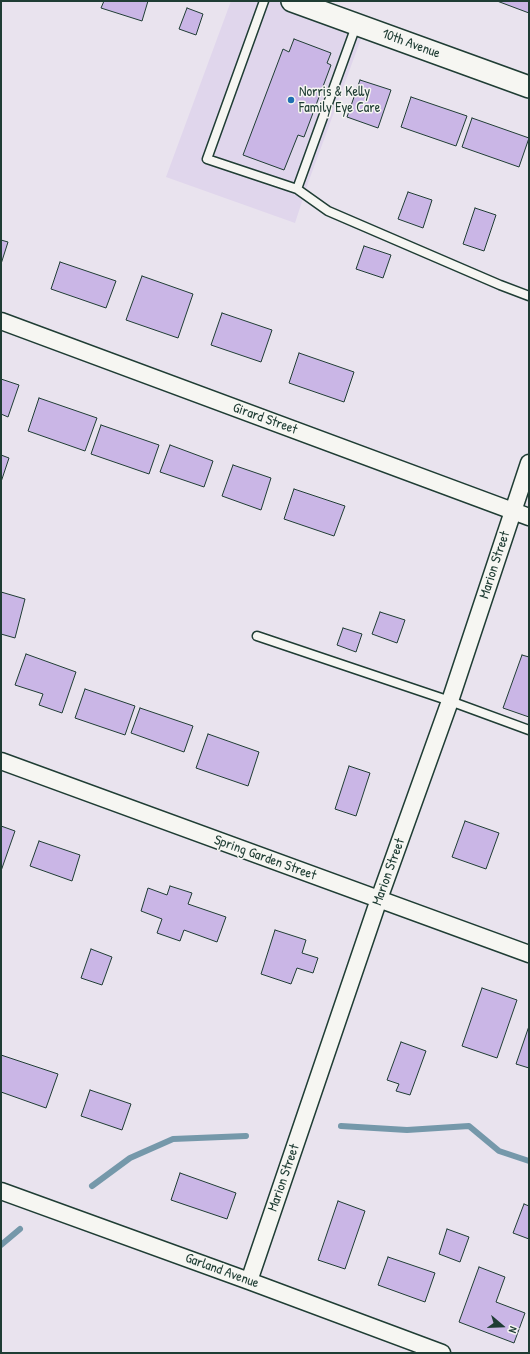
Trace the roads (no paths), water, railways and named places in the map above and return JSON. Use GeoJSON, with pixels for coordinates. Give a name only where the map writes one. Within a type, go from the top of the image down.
{"type":"FeatureCollection","features":[{"type":"Feature","properties":{"kind":"street","name":"10th Avenue"},"geometry":{"type":"LineString","coordinates":[[292,1],[529,87]]}},
{"type":"Feature","properties":{"kind":"street","name":"Girard Street"},"geometry":{"type":"LineString","coordinates":[[1,321],[529,516]]}},
{"type":"Feature","properties":{"kind":"street","name":"Marion Street"},"geometry":{"type":"LineString","coordinates":[[249,1281],[379,899],[450,700],[529,463]]}},
{"type":"Feature","properties":{"kind":"street","name":"Spring Garden Street"},"geometry":{"type":"LineString","coordinates":[[1,761],[529,954]]}},
{"type":"Feature","properties":{"kind":"street","name":"Garland Avenue"},"geometry":{"type":"LineString","coordinates":[[1,1191],[442,1353]]}},
{"type":"Feature","properties":{"kind":"lane"},"geometry":{"type":"LineString","coordinates":[[264,1],[207,159],[297,189],[328,211],[529,296]]}},
{"type":"Feature","properties":{"kind":"lane"},"geometry":{"type":"LineString","coordinates":[[297,189],[357,24]]}},
{"type":"Feature","properties":{"kind":"lane"},"geometry":{"type":"LineString","coordinates":[[257,636],[450,700],[529,730]]}},
{"type":"Feature","properties":{"kind":"waterway"},"geometry":{"type":"LineString","coordinates":[[341,1126],[407,1130],[469,1126],[499,1151],[529,1161]]}},
{"type":"Feature","properties":{"kind":"waterway"},"geometry":{"type":"LineString","coordinates":[[92,1186],[130,1158],[173,1139],[246,1136]]}},
{"type":"Feature","properties":{"kind":"waterway"},"geometry":{"type":"LineString","coordinates":[[1,1245],[20,1229]]}},
{"type":"Feature","properties":{"kind":"place","name":"Norris & Kelly Family Eye Care"},"geometry":{"type":"Point","coordinates":[291,100]}}]}
